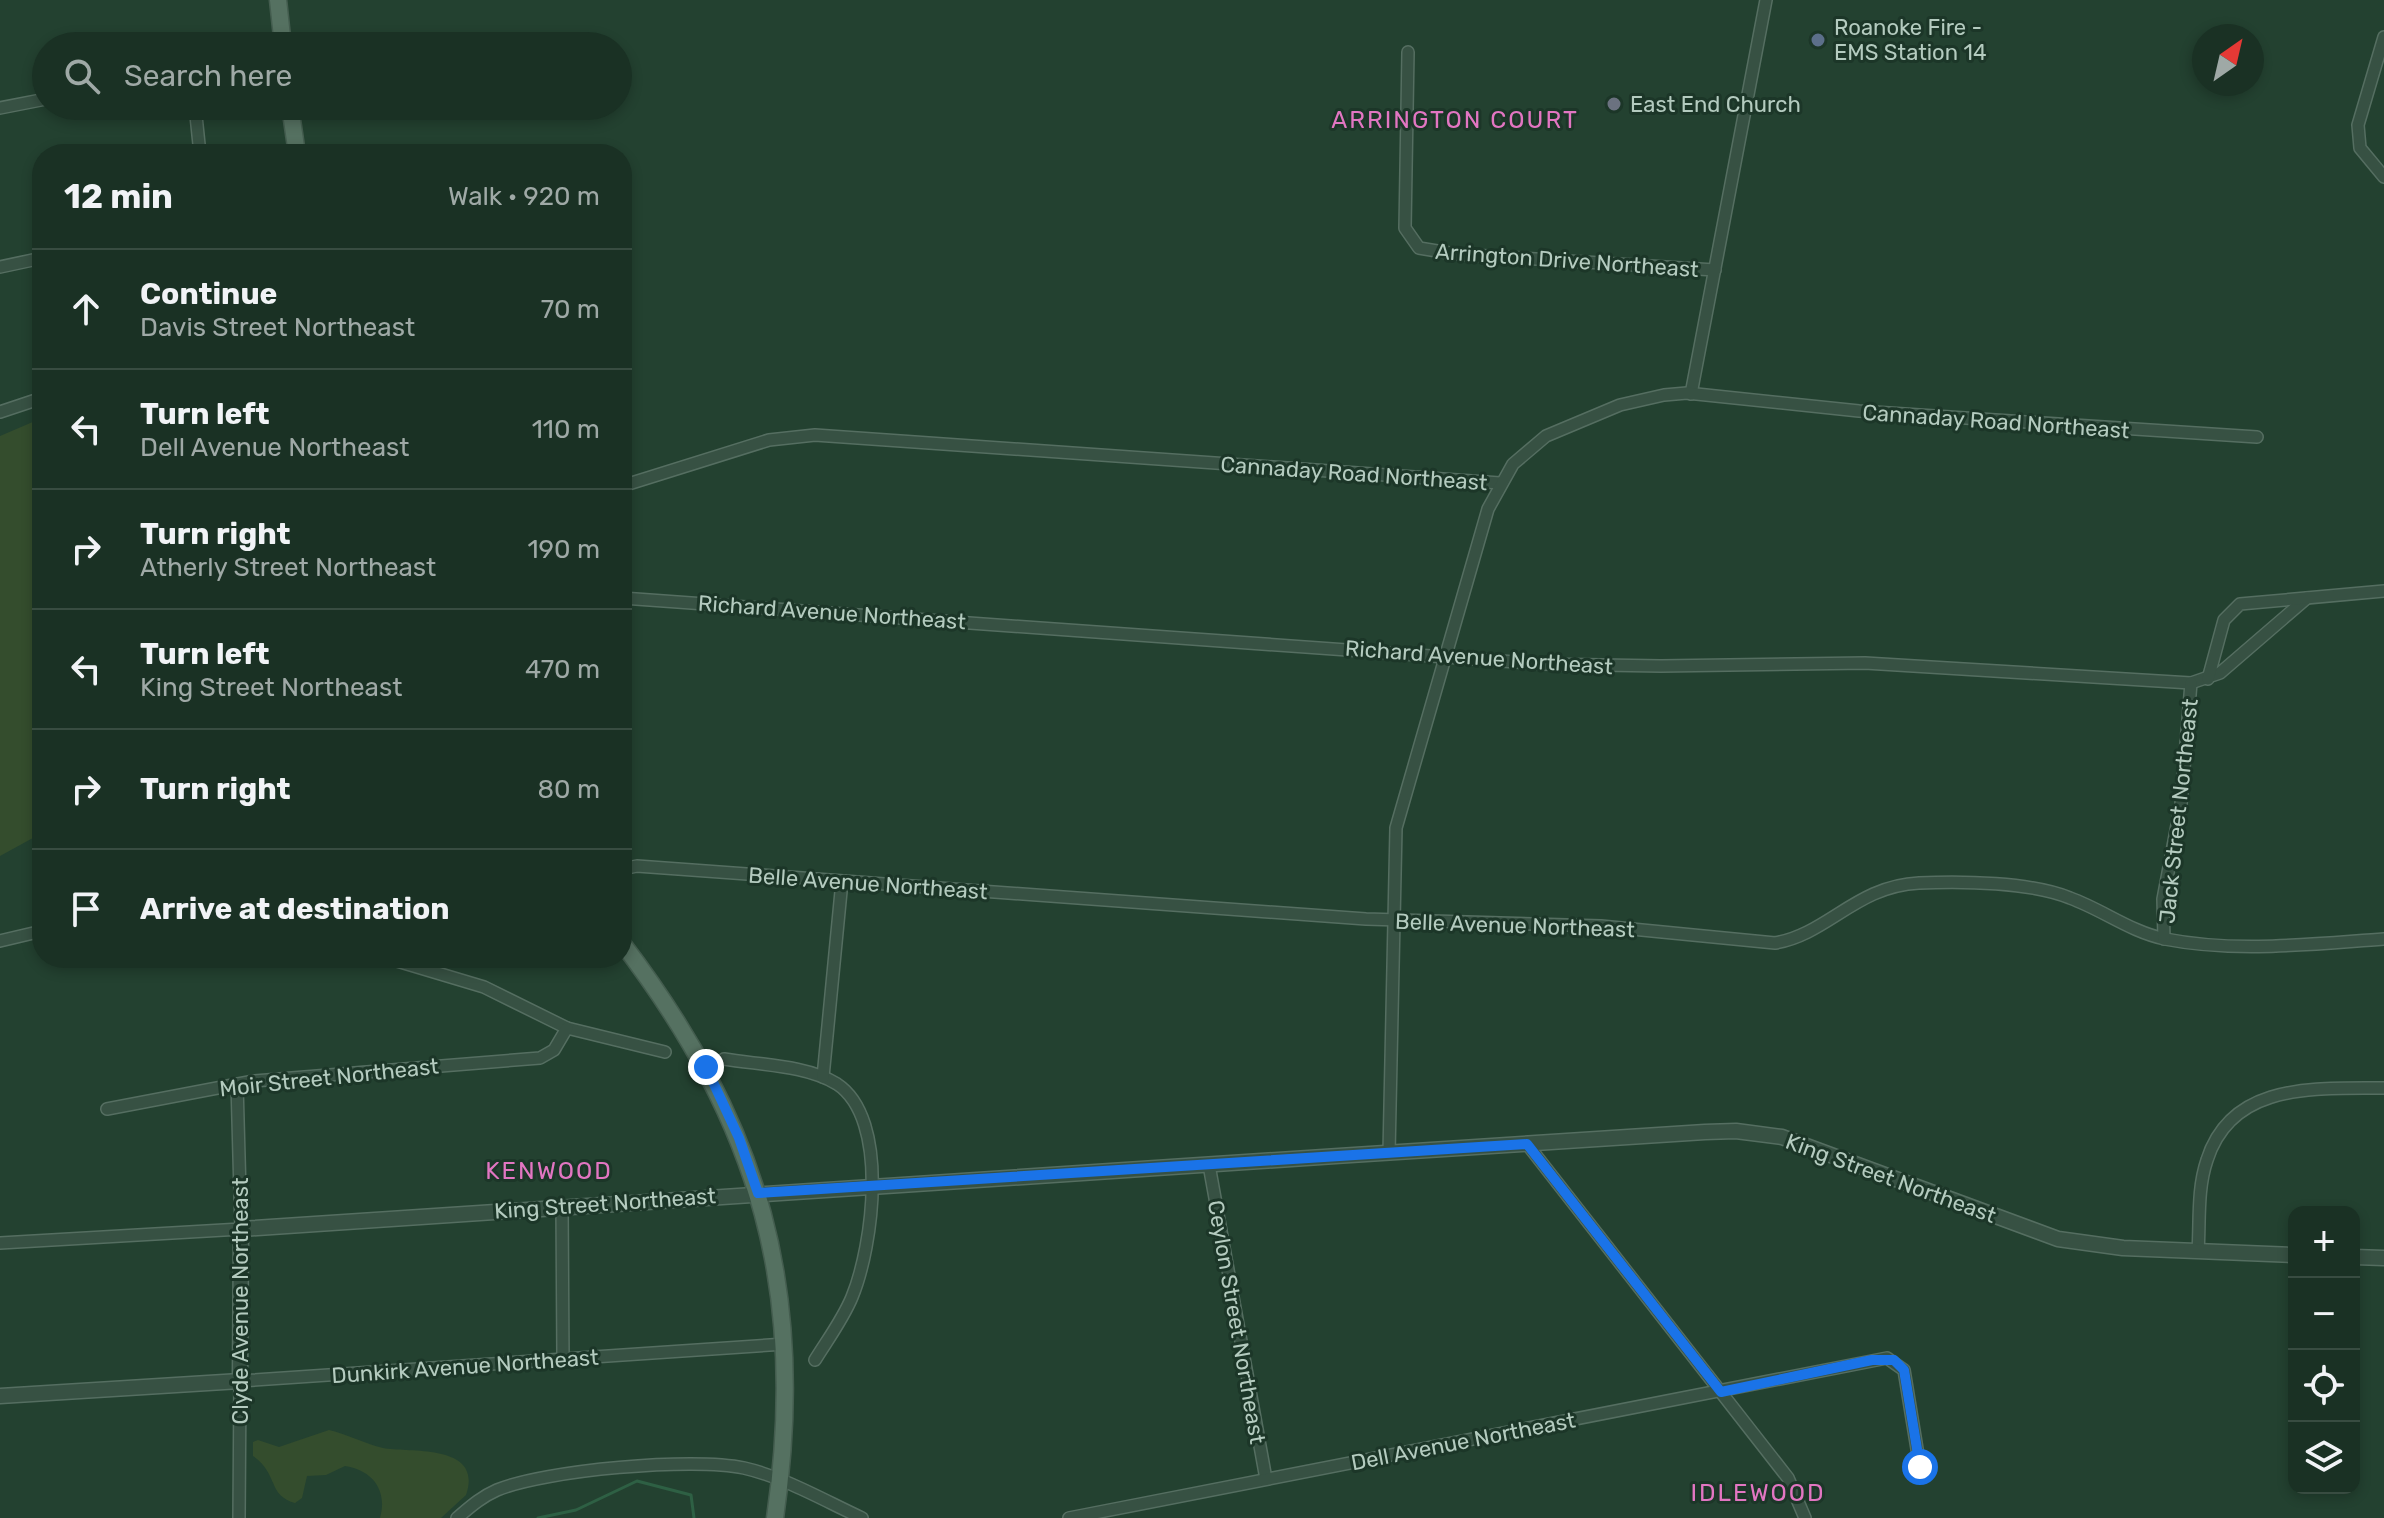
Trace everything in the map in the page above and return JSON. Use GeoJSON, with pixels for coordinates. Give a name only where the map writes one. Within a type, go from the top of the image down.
{"type":"FeatureCollection","features":[{"type":"Feature","properties":{"kind":"main road"},"geometry":{"type":"LineString","coordinates":[[278,0],[281,32]]}},
{"type":"Feature","properties":{"kind":"main road"},"geometry":{"type":"LineString","coordinates":[[292,120],[296,144]]}},
{"type":"Feature","properties":{"kind":"main road"},"geometry":{"type":"LineString","coordinates":[[632,956],[668,1005],[706,1067],[739,1138],[758,1193],[775,1261],[785,1344],[787,1404],[775,1518]]}},
{"type":"Feature","properties":{"kind":"street"},"geometry":{"type":"LineString","coordinates":[[1691,394],[1766,0]]}},
{"type":"Feature","properties":{"kind":"street"},"geometry":{"type":"LineString","coordinates":[[2384,37],[2358,125],[2360,148],[2384,177]]}},
{"type":"Feature","properties":{"kind":"street","name":"Arrington Drive Northeast"},"geometry":{"type":"LineString","coordinates":[[1408,52],[1405,207],[1408,236],[1427,251],[1715,270]]}},
{"type":"Feature","properties":{"kind":"street"},"geometry":{"type":"LineString","coordinates":[[0,108],[32,102]]}},
{"type":"Feature","properties":{"kind":"street"},"geometry":{"type":"LineString","coordinates":[[196,120],[199,144]]}},
{"type":"Feature","properties":{"kind":"street"},"geometry":{"type":"LineString","coordinates":[[0,267],[32,260]]}},
{"type":"Feature","properties":{"kind":"street","name":"Cannaday Road Northeast"},"geometry":{"type":"LineString","coordinates":[[632,483],[757,444],[815,435],[1500,483],[1525,452],[1564,426],[1642,398],[1691,394],[1859,411],[2257,437]]}},
{"type":"Feature","properties":{"kind":"street"},"geometry":{"type":"LineString","coordinates":[[0,412],[32,401]]}},
{"type":"Feature","properties":{"kind":"street"},"geometry":{"type":"LineString","coordinates":[[1389,1153],[1399,811],[1488,509],[1500,483]]}},
{"type":"Feature","properties":{"kind":"street"},"geometry":{"type":"LineString","coordinates":[[2307,598],[2384,591]]}},
{"type":"Feature","properties":{"kind":"street","name":"Richard Avenue Northeast"},"geometry":{"type":"LineString","coordinates":[[632,599],[1601,666],[1900,664],[2191,683],[2208,679],[2307,598]]}},
{"type":"Feature","properties":{"kind":"street","name":"Jack Street Northeast"},"geometry":{"type":"LineString","coordinates":[[2208,679],[2224,620],[2232,609],[2252,601],[2307,598]]}},
{"type":"Feature","properties":{"kind":"street","name":"Jack Street Northeast"},"geometry":{"type":"LineString","coordinates":[[2164,939],[2163,899],[2181,804],[2191,683]]}},
{"type":"Feature","properties":{"kind":"street","name":"Belle Avenue Northeast"},"geometry":{"type":"LineString","coordinates":[[632,867],[1394,920],[1601,926],[1775,943],[1801,935],[1872,892],[1915,883],[1939,882],[2047,891],[2088,905],[2141,933],[2164,939],[2231,946],[2384,939]]}},
{"type":"Feature","properties":{"kind":"street"},"geometry":{"type":"LineString","coordinates":[[823,1077],[842,881]]}},
{"type":"Feature","properties":{"kind":"street"},"geometry":{"type":"LineString","coordinates":[[0,941],[32,933]]}},
{"type":"Feature","properties":{"kind":"street"},"geometry":{"type":"LineString","coordinates":[[420,968],[484,987],[567,1028],[665,1052]]}},
{"type":"Feature","properties":{"kind":"street","name":"Moir Street Northeast"},"geometry":{"type":"LineString","coordinates":[[107,1109],[237,1084],[345,1071],[540,1058],[551,1053],[567,1028]]}},
{"type":"Feature","properties":{"kind":"street"},"geometry":{"type":"LineString","coordinates":[[724,1059],[823,1077],[847,1093],[860,1111],[868,1135],[871,1189],[868,1242],[860,1276],[843,1317],[815,1360]]}},
{"type":"Feature","properties":{"kind":"street","name":"Clyde Avenue Northeast"},"geometry":{"type":"LineString","coordinates":[[237,1084],[241,1229],[239,1518]]}},
{"type":"Feature","properties":{"kind":"street"},"geometry":{"type":"LineString","coordinates":[[2198,1252],[2202,1182],[2207,1160],[2226,1125],[2242,1110],[2259,1101],[2300,1089],[2384,1088]]}},
{"type":"Feature","properties":{"kind":"street","name":"King Street Northeast"},"geometry":{"type":"LineString","coordinates":[[0,1243],[562,1205],[871,1189],[1705,1132],[1760,1133],[1815,1147],[2058,1239],[2123,1248],[2288,1255]]}},
{"type":"Feature","properties":{"kind":"street"},"geometry":{"type":"LineString","coordinates":[[1527,1144],[1788,1478],[1805,1518]]}},
{"type":"Feature","properties":{"kind":"street","name":"Ceylon Street Northeast"},"geometry":{"type":"LineString","coordinates":[[1209,1165],[1266,1479]]}},
{"type":"Feature","properties":{"kind":"street"},"geometry":{"type":"LineString","coordinates":[[562,1205],[563,1358]]}},
{"type":"Feature","properties":{"kind":"street"},"geometry":{"type":"LineString","coordinates":[[2360,1257],[2384,1258]]}},
{"type":"Feature","properties":{"kind":"street","name":"Dunkirk Avenue Northeast"},"geometry":{"type":"LineString","coordinates":[[0,1396],[785,1344]]}},
{"type":"Feature","properties":{"kind":"street","name":"Dell Avenue Northeast"},"geometry":{"type":"LineString","coordinates":[[1069,1518],[1887,1358],[1904,1370],[1920,1467]]}},
{"type":"Feature","properties":{"kind":"street"},"geometry":{"type":"LineString","coordinates":[[457,1518],[496,1490],[540,1477],[716,1464],[743,1468],[862,1518]]}},
{"type":"Feature","properties":{"kind":"green space"},"geometry":{"type":"Polygon","coordinates":[[[32,422],[32,838],[0,856],[0,436],[32,422]]]}},
{"type":"Feature","properties":{"kind":"green space"},"geometry":{"type":"Polygon","coordinates":[[[329,1430],[383,1448],[425,1451],[455,1459],[464,1466],[469,1478],[466,1495],[441,1518],[380,1518],[382,1499],[376,1483],[363,1472],[345,1466],[326,1475],[307,1476],[302,1498],[295,1503],[280,1495],[267,1470],[253,1456],[253,1442],[258,1440],[279,1447],[329,1430]]]}},
{"type":"Feature","properties":{"kind":"waterway"},"geometry":{"type":"LineString","coordinates":[[538,1518],[576,1510],[637,1481],[691,1495],[694,1518]]}},
{"type":"Feature","properties":{"kind":"place","name":"Roanoke Fire - EMS Station 14"},"geometry":{"type":"Point","coordinates":[1818,40]}},
{"type":"Feature","properties":{"kind":"place","name":"East End Church"},"geometry":{"type":"Point","coordinates":[1614,104]}},
{"type":"Feature","properties":{"kind":"district","name":"ARRINGTON COURT"},"geometry":{"type":"Point","coordinates":[1455,120]}},
{"type":"Feature","properties":{"kind":"district","name":"KENWOOD"},"geometry":{"type":"Point","coordinates":[549,1171]}},
{"type":"Feature","properties":{"kind":"district","name":"IDLEWOOD"},"geometry":{"type":"Point","coordinates":[1758,1493]}},
{"type":"Feature","properties":{"kind":"route"},"geometry":{"type":"LineString","coordinates":[[706,1067],[739,1138],[758,1193],[871,1189],[1527,1144],[1721,1392],[1872,1360],[1894,1360],[1904,1370],[1920,1467]]}}]}
